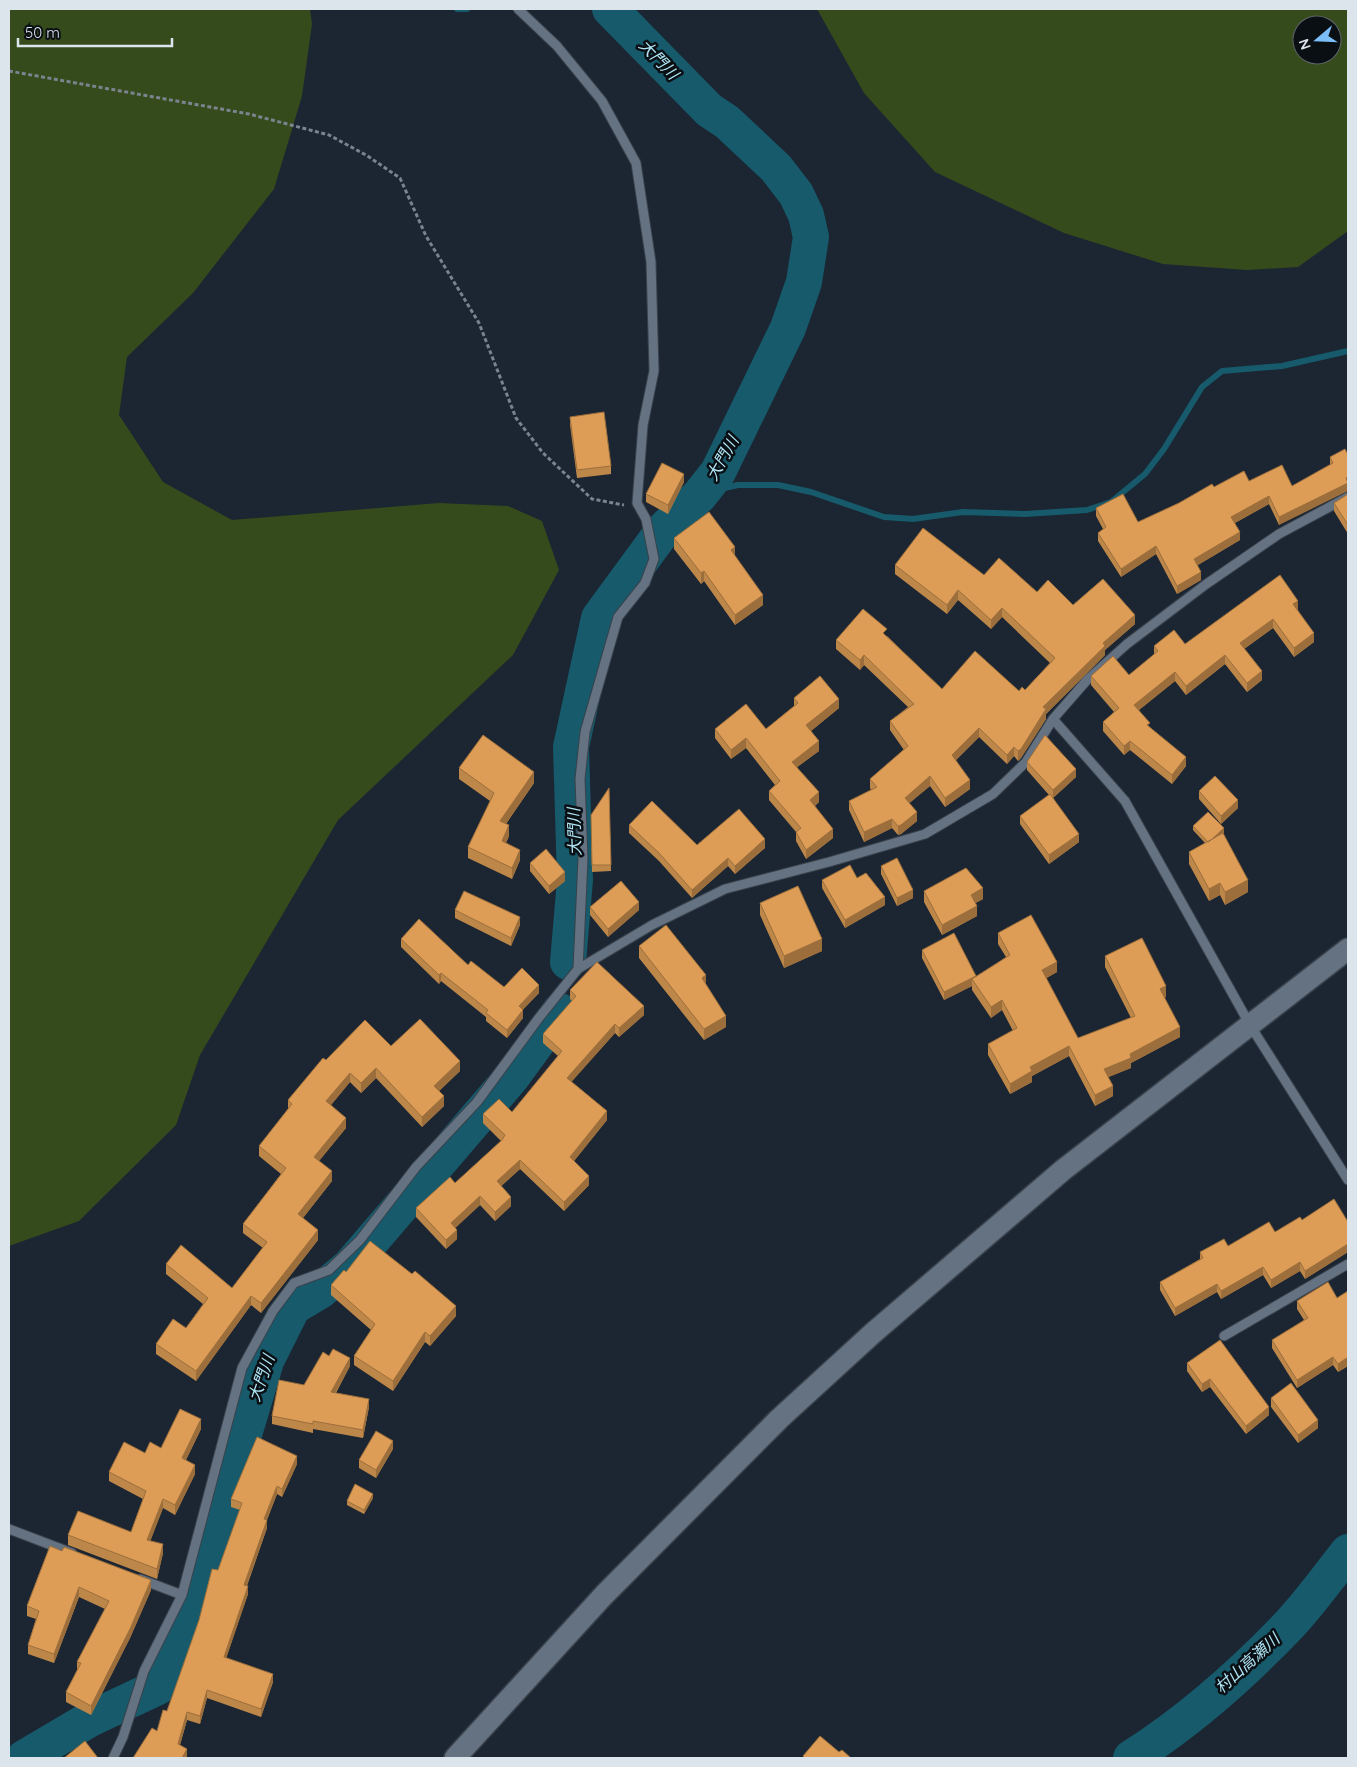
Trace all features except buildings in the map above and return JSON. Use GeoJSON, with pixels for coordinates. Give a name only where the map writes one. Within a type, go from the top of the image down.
{"type":"FeatureCollection","features":[{"type":"Feature","properties":{"kind":"street"},"geometry":{"type":"LineString","coordinates":[[455,1758],[604,1594],[779,1419],[873,1333],[1063,1170],[1348,949]]}},
{"type":"Feature","properties":{"kind":"lane"},"geometry":{"type":"LineString","coordinates":[[518,9],[558,46],[602,101],[636,163],[651,262],[654,371],[643,425],[637,503],[646,519],[654,559],[644,583],[618,617],[585,732],[580,779],[583,859],[578,969]]}},
{"type":"Feature","properties":{"kind":"lane"},"geometry":{"type":"LineString","coordinates":[[113,1758],[128,1722],[144,1672],[182,1596],[242,1368],[273,1311],[294,1283],[329,1270],[360,1240],[416,1167],[477,1102],[538,1019],[578,969],[652,925],[725,889],[829,862],[925,834],[993,794],[1026,762],[1053,719],[1094,673],[1127,644],[1205,585],[1279,534],[1348,497]]}},
{"type":"Feature","properties":{"kind":"lane"},"geometry":{"type":"LineString","coordinates":[[1053,719],[1125,801],[1250,1025],[1348,1180]]}},
{"type":"Feature","properties":{"kind":"lane"},"geometry":{"type":"LineString","coordinates":[[1224,1336],[1348,1264]]}},
{"type":"Feature","properties":{"kind":"lane"},"geometry":{"type":"LineString","coordinates":[[9,1529],[82,1557]]}},
{"type":"Feature","properties":{"kind":"lane"},"geometry":{"type":"LineString","coordinates":[[127,1574],[182,1596]]}},
{"type":"Feature","properties":{"kind":"path"},"geometry":{"type":"LineString","coordinates":[[9,71],[250,114],[329,135],[366,155],[400,178],[426,236],[479,323],[516,418],[543,453],[592,499],[622,505],[637,503]]}},
{"type":"Feature","properties":{"kind":"green space"},"geometry":{"type":"Polygon","coordinates":[[[9,9],[310,9],[312,24],[302,96],[274,189],[193,293],[127,357],[119,415],[163,482],[232,520],[439,503],[508,506],[542,521],[559,570],[513,655],[338,820],[200,1055],[176,1125],[79,1221],[9,1246],[9,9]]]}},
{"type":"Feature","properties":{"kind":"green space"},"geometry":{"type":"Polygon","coordinates":[[[817,9],[1348,9],[1348,231],[1298,267],[1247,270],[1163,264],[1064,233],[935,172],[864,93],[817,9]]]}},
{"type":"Feature","properties":{"kind":"waterway"},"geometry":{"type":"LineString","coordinates":[[457,9],[467,9]]}},
{"type":"Feature","properties":{"kind":"waterway","name":"大門川"},"geometry":{"type":"LineString","coordinates":[[568,962],[575,880],[571,747],[599,618],[665,528],[699,496],[718,472],[788,328],[804,282],[811,237],[806,215],[796,194],[776,168],[727,122],[709,110],[610,9]]}},
{"type":"Feature","properties":{"kind":"waterway"},"geometry":{"type":"LineString","coordinates":[[702,493],[738,485],[778,485],[811,492],[884,517],[913,519],[963,512],[1025,514],[1087,510],[1111,502],[1145,474],[1164,449],[1202,387],[1222,371],[1282,366],[1348,351]]}},
{"type":"Feature","properties":{"kind":"waterway","name":"大門川"},"geometry":{"type":"LineString","coordinates":[[24,1758],[90,1719],[158,1687],[194,1620],[219,1518],[266,1361],[293,1307],[320,1291],[350,1266],[511,1078],[560,1011]]}},
{"type":"Feature","properties":{"kind":"waterway","name":"村山高瀬川"},"geometry":{"type":"LineString","coordinates":[[1131,1758],[1193,1714],[1252,1662],[1296,1617],[1348,1552]]}}]}
